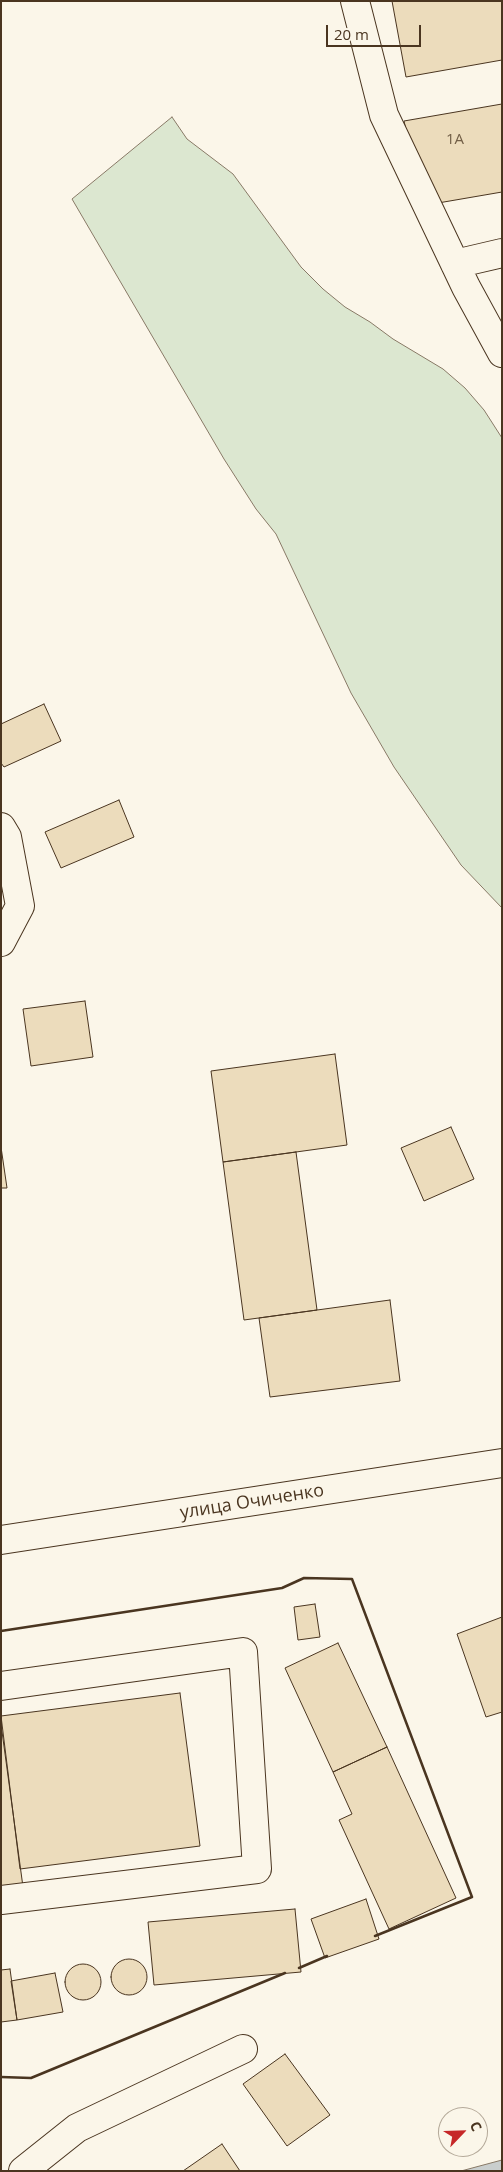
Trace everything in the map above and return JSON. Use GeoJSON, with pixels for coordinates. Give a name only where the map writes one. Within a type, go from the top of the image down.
{"type":"FeatureCollection","features":[{"type":"Feature","properties":{"kind":"street"},"geometry":{"type":"LineString","coordinates":[[355,1],[384,115],[455,264],[502,353]]}},
{"type":"Feature","properties":{"kind":"street"},"geometry":{"type":"LineString","coordinates":[[455,264],[502,254]]}},
{"type":"Feature","properties":{"kind":"street"},"geometry":{"type":"LineString","coordinates":[[1,827],[7,837],[20,906],[1,942]]}},
{"type":"Feature","properties":{"kind":"street","name":"улица Очиченко"},"geometry":{"type":"LineString","coordinates":[[1,1540],[502,1463]]}},
{"type":"Feature","properties":{"kind":"street"},"geometry":{"type":"LineString","coordinates":[[1,1686],[243,1652],[257,1869],[1,1900]]}},
{"type":"Feature","properties":{"kind":"street"},"geometry":{"type":"LineString","coordinates":[[23,2171],[77,2128],[243,2049]]}},
{"type":"Feature","properties":{"kind":"green space"},"geometry":{"type":"Polygon","coordinates":[[[172,117],[187,139],[233,174],[301,267],[323,289],[345,307],[393,339],[443,369],[465,388],[484,410],[502,438],[502,908],[461,865],[394,767],[351,693],[276,534],[256,509],[224,459],[72,199],[172,117]]]}},
{"type":"Feature","properties":{"kind":"shaded area"},"geometry":{"type":"Polygon","coordinates":[[[502,2160],[502,2171],[461,2171],[502,2160]]]}},
{"type":"Feature","properties":{"kind":"building"},"geometry":{"type":"Polygon","coordinates":[[[392,1],[502,1],[502,60],[406,77],[392,1]]]}},
{"type":"Feature","properties":{"kind":"building"},"geometry":{"type":"Polygon","coordinates":[[[502,104],[502,192],[438,203],[413,160],[404,121],[502,104]]]}},
{"type":"Feature","properties":{"kind":"building"},"geometry":{"type":"Polygon","coordinates":[[[44,704],[61,741],[4,767],[1,763],[1,724],[44,704]]]}},
{"type":"Feature","properties":{"kind":"building"},"geometry":{"type":"Polygon","coordinates":[[[119,800],[134,837],[61,868],[45,832],[119,800]]]}},
{"type":"Feature","properties":{"kind":"building"},"geometry":{"type":"Polygon","coordinates":[[[85,1001],[93,1057],[31,1066],[23,1009],[85,1001]]]}},
{"type":"Feature","properties":{"kind":"building"},"geometry":{"type":"Polygon","coordinates":[[[335,1054],[347,1145],[223,1162],[211,1071],[335,1054]]]}},
{"type":"Feature","properties":{"kind":"building"},"geometry":{"type":"Polygon","coordinates":[[[451,1127],[474,1179],[424,1201],[401,1148],[451,1127]]]}},
{"type":"Feature","properties":{"kind":"building"},"geometry":{"type":"Polygon","coordinates":[[[1,1147],[7,1188],[1,1188],[1,1147]]]}},
{"type":"Feature","properties":{"kind":"building"},"geometry":{"type":"Polygon","coordinates":[[[296,1152],[317,1310],[244,1320],[223,1162],[296,1152]]]}},
{"type":"Feature","properties":{"kind":"building"},"geometry":{"type":"Polygon","coordinates":[[[390,1300],[400,1381],[270,1397],[259,1318],[390,1300]]]}},
{"type":"Feature","properties":{"kind":"building"},"geometry":{"type":"Polygon","coordinates":[[[315,1604],[320,1637],[298,1640],[294,1607],[315,1604]]]}},
{"type":"Feature","properties":{"kind":"building"},"geometry":{"type":"Polygon","coordinates":[[[502,1617],[502,1712],[486,1717],[457,1634],[502,1617]]]}},
{"type":"Feature","properties":{"kind":"building"},"geometry":{"type":"Polygon","coordinates":[[[338,1643],[387,1747],[333,1772],[285,1668],[338,1643]]]}},
{"type":"Feature","properties":{"kind":"building"},"geometry":{"type":"Polygon","coordinates":[[[180,1693],[200,1846],[20,1869],[1,1716],[180,1693]]]}},
{"type":"Feature","properties":{"kind":"building"},"geometry":{"type":"Polygon","coordinates":[[[1,1724],[23,1887],[1,1890],[1,1724]]]}},
{"type":"Feature","properties":{"kind":"building"},"geometry":{"type":"Polygon","coordinates":[[[387,1747],[456,1898],[389,1929],[339,1820],[352,1814],[333,1772],[387,1747]]]}},
{"type":"Feature","properties":{"kind":"building"},"geometry":{"type":"Polygon","coordinates":[[[366,1899],[379,1939],[325,1958],[311,1919],[366,1899]]]}},
{"type":"Feature","properties":{"kind":"building"},"geometry":{"type":"Polygon","coordinates":[[[295,1909],[301,1972],[154,1985],[148,1922],[295,1909]]]}},
{"type":"Feature","properties":{"kind":"building"},"geometry":{"type":"Polygon","coordinates":[[[129,1959],[142,1964],[147,1977],[142,1990],[129,1995],[116,1990],[111,1977],[116,1964],[129,1959]]]}},
{"type":"Feature","properties":{"kind":"building"},"geometry":{"type":"Polygon","coordinates":[[[83,1964],[96,1969],[101,1982],[96,1995],[83,2000],[70,1995],[65,1982],[70,1969],[83,1964]]]}},
{"type":"Feature","properties":{"kind":"building"},"geometry":{"type":"Polygon","coordinates":[[[10,1969],[17,2020],[1,2022],[1,1970],[10,1969]]]}},
{"type":"Feature","properties":{"kind":"building"},"geometry":{"type":"Polygon","coordinates":[[[55,1973],[63,2012],[17,2020],[11,1981],[55,1973]]]}},
{"type":"Feature","properties":{"kind":"building"},"geometry":{"type":"Polygon","coordinates":[[[285,2054],[330,2115],[287,2146],[243,2084],[285,2054]]]}},
{"type":"Feature","properties":{"kind":"building"},"geometry":{"type":"Polygon","coordinates":[[[222,2144],[240,2171],[183,2171],[222,2144]]]}},
{"type":"Feature","properties":{"kind":"wall"},"geometry":{"type":"LineString","coordinates":[[1,1631],[282,1588],[304,1578],[352,1579],[472,1897],[375,1936]]}},
{"type":"Feature","properties":{"kind":"wall"},"geometry":{"type":"LineString","coordinates":[[299,1968],[327,1956]]}},
{"type":"Feature","properties":{"kind":"wall"},"geometry":{"type":"LineString","coordinates":[[1,2077],[31,2078],[285,1973]]}}]}
